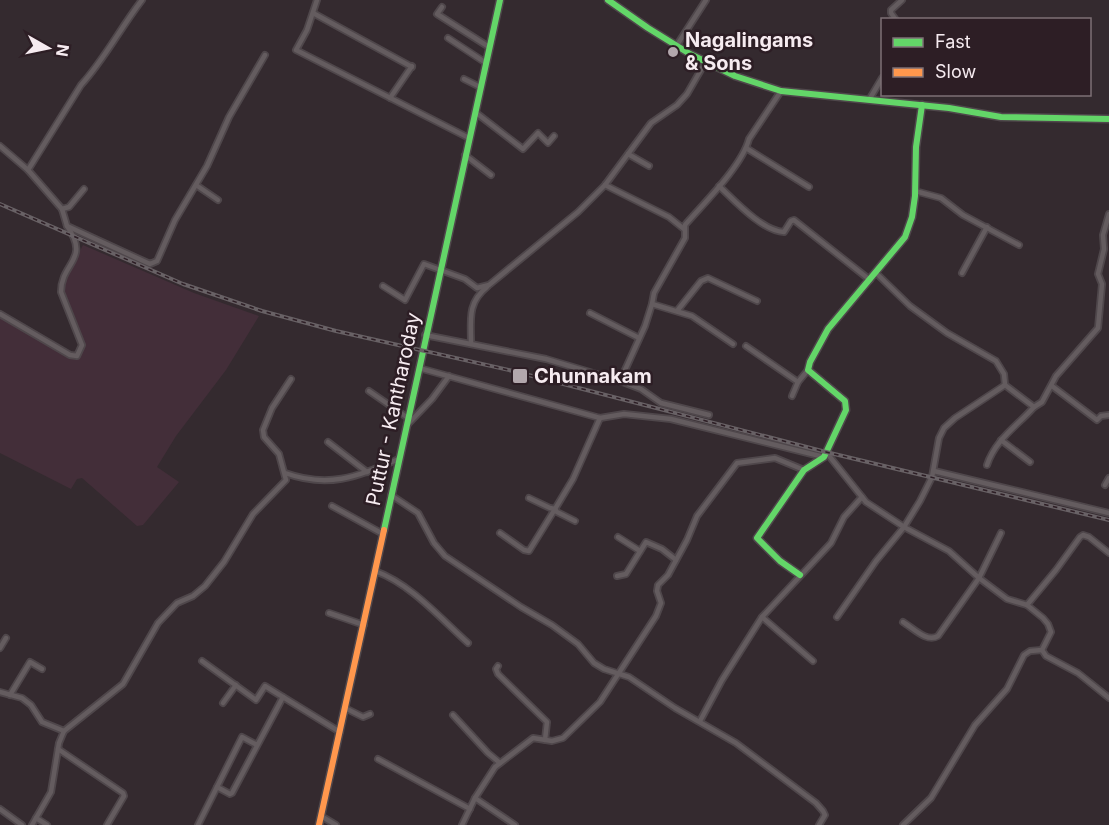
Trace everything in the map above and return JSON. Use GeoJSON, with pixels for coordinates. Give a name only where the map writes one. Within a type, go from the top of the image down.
{"type":"FeatureCollection","features":[{"type":"Feature","properties":{"kind":"main road","name":"Puttur - Kantharoday"},"geometry":{"type":"LineString","coordinates":[[319,825],[500,0]]}},
{"type":"Feature","properties":{"kind":"main road"},"geometry":{"type":"LineString","coordinates":[[608,0],[677,45],[755,85],[781,91],[922,105],[1001,117],[1109,119]]}},
{"type":"Feature","properties":{"kind":"main road"},"geometry":{"type":"LineString","coordinates":[[800,575],[780,561],[757,538],[804,470],[825,455],[846,404],[808,370],[810,362],[828,329],[908,231],[914,210],[916,152],[922,105]]}},
{"type":"Feature","properties":{"kind":"street"},"geometry":{"type":"LineString","coordinates":[[28,170],[81,85],[142,0]]}},
{"type":"Feature","properties":{"kind":"street"},"geometry":{"type":"LineString","coordinates":[[317,0],[296,50],[469,138]]}},
{"type":"Feature","properties":{"kind":"street"},"geometry":{"type":"LineString","coordinates":[[677,45],[706,0]]}},
{"type":"Feature","properties":{"kind":"street"},"geometry":{"type":"LineString","coordinates":[[895,18],[891,10],[902,0]]}},
{"type":"Feature","properties":{"kind":"street"},"geometry":{"type":"LineString","coordinates":[[442,7],[437,14],[489,47]]}},
{"type":"Feature","properties":{"kind":"street"},"geometry":{"type":"LineString","coordinates":[[313,13],[412,67],[390,98]]}},
{"type":"Feature","properties":{"kind":"street"},"geometry":{"type":"LineString","coordinates":[[448,38],[486,63]]}},
{"type":"Feature","properties":{"kind":"street"},"geometry":{"type":"LineString","coordinates":[[67,226],[150,264],[157,261],[175,220],[196,185],[229,117],[265,55]]}},
{"type":"Feature","properties":{"kind":"street"},"geometry":{"type":"LineString","coordinates":[[471,344],[472,304],[479,294],[562,226],[604,185],[651,123],[687,94],[706,61]]}},
{"type":"Feature","properties":{"kind":"street"},"geometry":{"type":"LineString","coordinates":[[464,79],[480,87]]}},
{"type":"Feature","properties":{"kind":"street"},"geometry":{"type":"LineString","coordinates":[[869,99],[881,80]]}},
{"type":"Feature","properties":{"kind":"street"},"geometry":{"type":"LineString","coordinates":[[620,381],[639,338],[654,293],[685,238],[685,225],[719,186],[746,148],[749,139],[781,91]]}},
{"type":"Feature","properties":{"kind":"street"},"geometry":{"type":"LineString","coordinates":[[475,112],[523,149],[538,133],[548,143],[555,136]]}},
{"type":"Feature","properties":{"kind":"street"},"geometry":{"type":"LineString","coordinates":[[0,146],[28,170],[62,209],[67,226],[75,237],[78,250],[61,285],[61,292],[82,345],[79,353],[77,356],[70,355],[0,314]]}},
{"type":"Feature","properties":{"kind":"street"},"geometry":{"type":"LineString","coordinates":[[746,148],[810,187]]}},
{"type":"Feature","properties":{"kind":"street"},"geometry":{"type":"LineString","coordinates":[[628,154],[649,166]]}},
{"type":"Feature","properties":{"kind":"street"},"geometry":{"type":"LineString","coordinates":[[465,155],[491,175]]}},
{"type":"Feature","properties":{"kind":"street"},"geometry":{"type":"LineString","coordinates":[[196,185],[218,200]]}},
{"type":"Feature","properties":{"kind":"street"},"geometry":{"type":"LineString","coordinates":[[604,185],[669,218],[684,229]]}},
{"type":"Feature","properties":{"kind":"street"},"geometry":{"type":"LineString","coordinates":[[719,186],[746,211],[767,226],[784,232],[791,220],[794,220],[870,280]]}},
{"type":"Feature","properties":{"kind":"street"},"geometry":{"type":"LineString","coordinates":[[62,209],[69,207],[84,189]]}},
{"type":"Feature","properties":{"kind":"street"},"geometry":{"type":"LineString","coordinates":[[915,191],[941,198],[963,215],[1018,245]]}},
{"type":"Feature","properties":{"kind":"street"},"geometry":{"type":"LineString","coordinates":[[987,465],[991,452],[1034,407],[1042,402],[1056,376],[1098,328],[1102,284],[1098,274],[1107,251],[1103,236],[1109,214]]}},
{"type":"Feature","properties":{"kind":"street"},"geometry":{"type":"LineString","coordinates":[[962,273],[987,227]]}},
{"type":"Feature","properties":{"kind":"street"},"geometry":{"type":"LineString","coordinates":[[383,286],[405,300],[424,264],[465,279],[477,288],[489,285]]}},
{"type":"Feature","properties":{"kind":"street"},"geometry":{"type":"LineString","coordinates":[[876,273],[910,306],[946,333],[996,361],[1004,374],[1005,385],[1034,407]]}},
{"type":"Feature","properties":{"kind":"street"},"geometry":{"type":"LineString","coordinates":[[678,311],[701,281],[708,278],[757,301]]}},
{"type":"Feature","properties":{"kind":"street"},"geometry":{"type":"LineString","coordinates":[[652,304],[692,316],[733,344]]}},
{"type":"Feature","properties":{"kind":"street"},"geometry":{"type":"LineString","coordinates":[[590,313],[639,338]]}},
{"type":"Feature","properties":{"kind":"street"},"geometry":{"type":"LineString","coordinates":[[425,335],[546,359],[641,389],[661,403],[709,415]]}},
{"type":"Feature","properties":{"kind":"street"},"geometry":{"type":"LineString","coordinates":[[746,346],[798,382]]}},
{"type":"Feature","properties":{"kind":"street"},"geometry":{"type":"LineString","coordinates":[[419,368],[600,418],[624,414],[671,420],[825,455],[866,502],[904,527],[949,551],[1007,599],[1027,605],[1048,624],[1051,632],[1042,650]]}},
{"type":"Feature","properties":{"kind":"street"},"geometry":{"type":"LineString","coordinates":[[792,396],[798,382],[808,370]]}},
{"type":"Feature","properties":{"kind":"street"},"geometry":{"type":"LineString","coordinates":[[406,426],[432,399],[449,376]]}},
{"type":"Feature","properties":{"kind":"street"},"geometry":{"type":"LineString","coordinates":[[32,825],[51,792],[58,749],[64,731],[123,684],[158,623],[177,603],[206,586],[224,562],[253,514],[286,480],[279,454],[264,437],[263,430],[272,408],[291,379]]}},
{"type":"Feature","properties":{"kind":"street"},"geometry":{"type":"LineString","coordinates":[[837,617],[904,527],[920,501],[934,471],[939,438],[944,428],[955,418],[1005,385]]}},
{"type":"Feature","properties":{"kind":"street"},"geometry":{"type":"LineString","coordinates":[[1052,386],[1097,420],[1101,416],[1109,415]]}},
{"type":"Feature","properties":{"kind":"street"},"geometry":{"type":"LineString","coordinates":[[369,391],[408,418]]}},
{"type":"Feature","properties":{"kind":"street"},"geometry":{"type":"LineString","coordinates":[[500,534],[529,551],[547,525],[573,479],[600,418]]}},
{"type":"Feature","properties":{"kind":"street"},"geometry":{"type":"LineString","coordinates":[[1001,440],[1030,462]]}},
{"type":"Feature","properties":{"kind":"street"},"geometry":{"type":"LineString","coordinates":[[328,442],[367,472]]}},
{"type":"Feature","properties":{"kind":"street"},"geometry":{"type":"LineString","coordinates":[[462,825],[475,798],[495,767],[533,738],[552,741],[563,738],[600,702],[656,616],[661,603],[661,597],[657,591],[658,585],[668,575],[698,516],[737,464],[775,458],[804,470]]}},
{"type":"Feature","properties":{"kind":"street"},"geometry":{"type":"LineString","coordinates":[[285,473],[298,478],[321,481],[350,479],[399,459]]}},
{"type":"Feature","properties":{"kind":"street"},"geometry":{"type":"LineString","coordinates":[[934,471],[1109,513]]}},
{"type":"Feature","properties":{"kind":"street"},"geometry":{"type":"LineString","coordinates":[[1105,484],[1109,478]]}},
{"type":"Feature","properties":{"kind":"street"},"geometry":{"type":"LineString","coordinates":[[390,495],[418,513],[434,543],[445,556],[552,625],[578,644],[594,663],[604,669],[619,672],[736,743],[816,803],[825,815],[819,825]]}},
{"type":"Feature","properties":{"kind":"street"},"geometry":{"type":"LineString","coordinates":[[700,721],[722,680],[762,617],[772,604],[786,594],[800,575],[831,543],[844,517],[862,497]]}},
{"type":"Feature","properties":{"kind":"street"},"geometry":{"type":"LineString","coordinates":[[529,498],[575,521]]}},
{"type":"Feature","properties":{"kind":"street"},"geometry":{"type":"LineString","coordinates":[[332,506],[383,534]]}},
{"type":"Feature","properties":{"kind":"street"},"geometry":{"type":"LineString","coordinates":[[903,622],[928,638],[933,639],[938,636],[979,578],[1001,533]]}},
{"type":"Feature","properties":{"kind":"street"},"geometry":{"type":"LineString","coordinates":[[1027,605],[1082,536],[1089,537],[1109,553]]}},
{"type":"Feature","properties":{"kind":"street"},"geometry":{"type":"LineString","coordinates":[[618,537],[640,551]]}},
{"type":"Feature","properties":{"kind":"street"},"geometry":{"type":"LineString","coordinates":[[617,576],[626,574],[646,542],[650,542],[676,560]]}},
{"type":"Feature","properties":{"kind":"street"},"geometry":{"type":"LineString","coordinates":[[375,571],[386,575],[410,591],[468,643]]}},
{"type":"Feature","properties":{"kind":"street"},"geometry":{"type":"LineString","coordinates":[[329,613],[364,625]]}},
{"type":"Feature","properties":{"kind":"street"},"geometry":{"type":"LineString","coordinates":[[762,617],[813,661]]}},
{"type":"Feature","properties":{"kind":"street"},"geometry":{"type":"LineString","coordinates":[[0,648],[6,638]]}},
{"type":"Feature","properties":{"kind":"street"},"geometry":{"type":"LineString","coordinates":[[1042,650],[1046,656],[1078,673],[1109,698]]}},
{"type":"Feature","properties":{"kind":"street"},"geometry":{"type":"LineString","coordinates":[[903,825],[930,798],[975,725],[1007,689],[1024,656],[1030,651],[1042,650]]}},
{"type":"Feature","properties":{"kind":"street"},"geometry":{"type":"LineString","coordinates":[[202,661],[256,700],[265,687],[340,732]]}},
{"type":"Feature","properties":{"kind":"street"},"geometry":{"type":"LineString","coordinates":[[10,695],[30,662],[42,669]]}},
{"type":"Feature","properties":{"kind":"street"},"geometry":{"type":"LineString","coordinates":[[498,666],[496,669],[498,674],[547,722],[545,740]]}},
{"type":"Feature","properties":{"kind":"street"},"geometry":{"type":"LineString","coordinates":[[223,703],[236,685]]}},
{"type":"Feature","properties":{"kind":"street"},"geometry":{"type":"LineString","coordinates":[[0,692],[32,705],[42,722],[64,731]]}},
{"type":"Feature","properties":{"kind":"street"},"geometry":{"type":"LineString","coordinates":[[217,787],[232,793],[283,697]]}},
{"type":"Feature","properties":{"kind":"street"},"geometry":{"type":"LineString","coordinates":[[345,708],[363,717],[370,714]]}},
{"type":"Feature","properties":{"kind":"street"},"geometry":{"type":"LineString","coordinates":[[453,715],[500,763]]}},
{"type":"Feature","properties":{"kind":"street"},"geometry":{"type":"LineString","coordinates":[[198,825],[242,737],[257,745]]}},
{"type":"Feature","properties":{"kind":"street"},"geometry":{"type":"LineString","coordinates":[[58,749],[123,793],[124,796],[107,825]]}},
{"type":"Feature","properties":{"kind":"street"},"geometry":{"type":"LineString","coordinates":[[378,759],[470,809]]}},
{"type":"Feature","properties":{"kind":"street"},"geometry":{"type":"LineString","coordinates":[[475,798],[515,825]]}},
{"type":"Feature","properties":{"kind":"street"},"geometry":{"type":"LineString","coordinates":[[0,809],[22,825]]}},
{"type":"Feature","properties":{"kind":"street"},"geometry":{"type":"LineString","coordinates":[[321,816],[336,825]]}},
{"type":"Feature","properties":{"kind":"street"},"geometry":{"type":"LineString","coordinates":[[36,818],[46,825]]}},
{"type":"Feature","properties":{"kind":"shaded area"},"geometry":{"type":"Polygon","coordinates":[[[83,245],[194,293],[259,316],[226,370],[176,436],[157,467],[179,482],[143,525],[137,526],[82,478],[77,479],[71,489],[0,453],[0,315],[74,357],[83,345],[62,292],[62,286],[83,245]]]}},
{"type":"Feature","properties":{"kind":"railway"},"geometry":{"type":"LineString","coordinates":[[0,204],[183,284],[262,311],[336,331],[513,371],[826,452],[1109,520]]}},
{"type":"Feature","properties":{"kind":"traffic: fast"},"geometry":{"type":"LineString","coordinates":[[384,530],[500,0]]}},
{"type":"Feature","properties":{"kind":"traffic: fast"},"geometry":{"type":"LineString","coordinates":[[608,0],[690,54],[735,76],[781,91],[949,108],[1001,117],[1109,119]]}},
{"type":"Feature","properties":{"kind":"traffic: fast"},"geometry":{"type":"LineString","coordinates":[[800,575],[780,561],[757,538],[804,470],[824,457],[846,410],[845,401],[808,370],[828,329],[905,237],[912,217],[915,196],[916,147],[922,105]]}},
{"type":"Feature","properties":{"kind":"traffic: slow"},"geometry":{"type":"LineString","coordinates":[[319,825],[384,530]]}},
{"type":"Feature","properties":{"kind":"place","name":"Nagalingams & Sons"},"geometry":{"type":"Point","coordinates":[673,52]}},
{"type":"Feature","properties":{"kind":"place","name":"Chunnakam"},"geometry":{"type":"Point","coordinates":[520,376]}}]}
